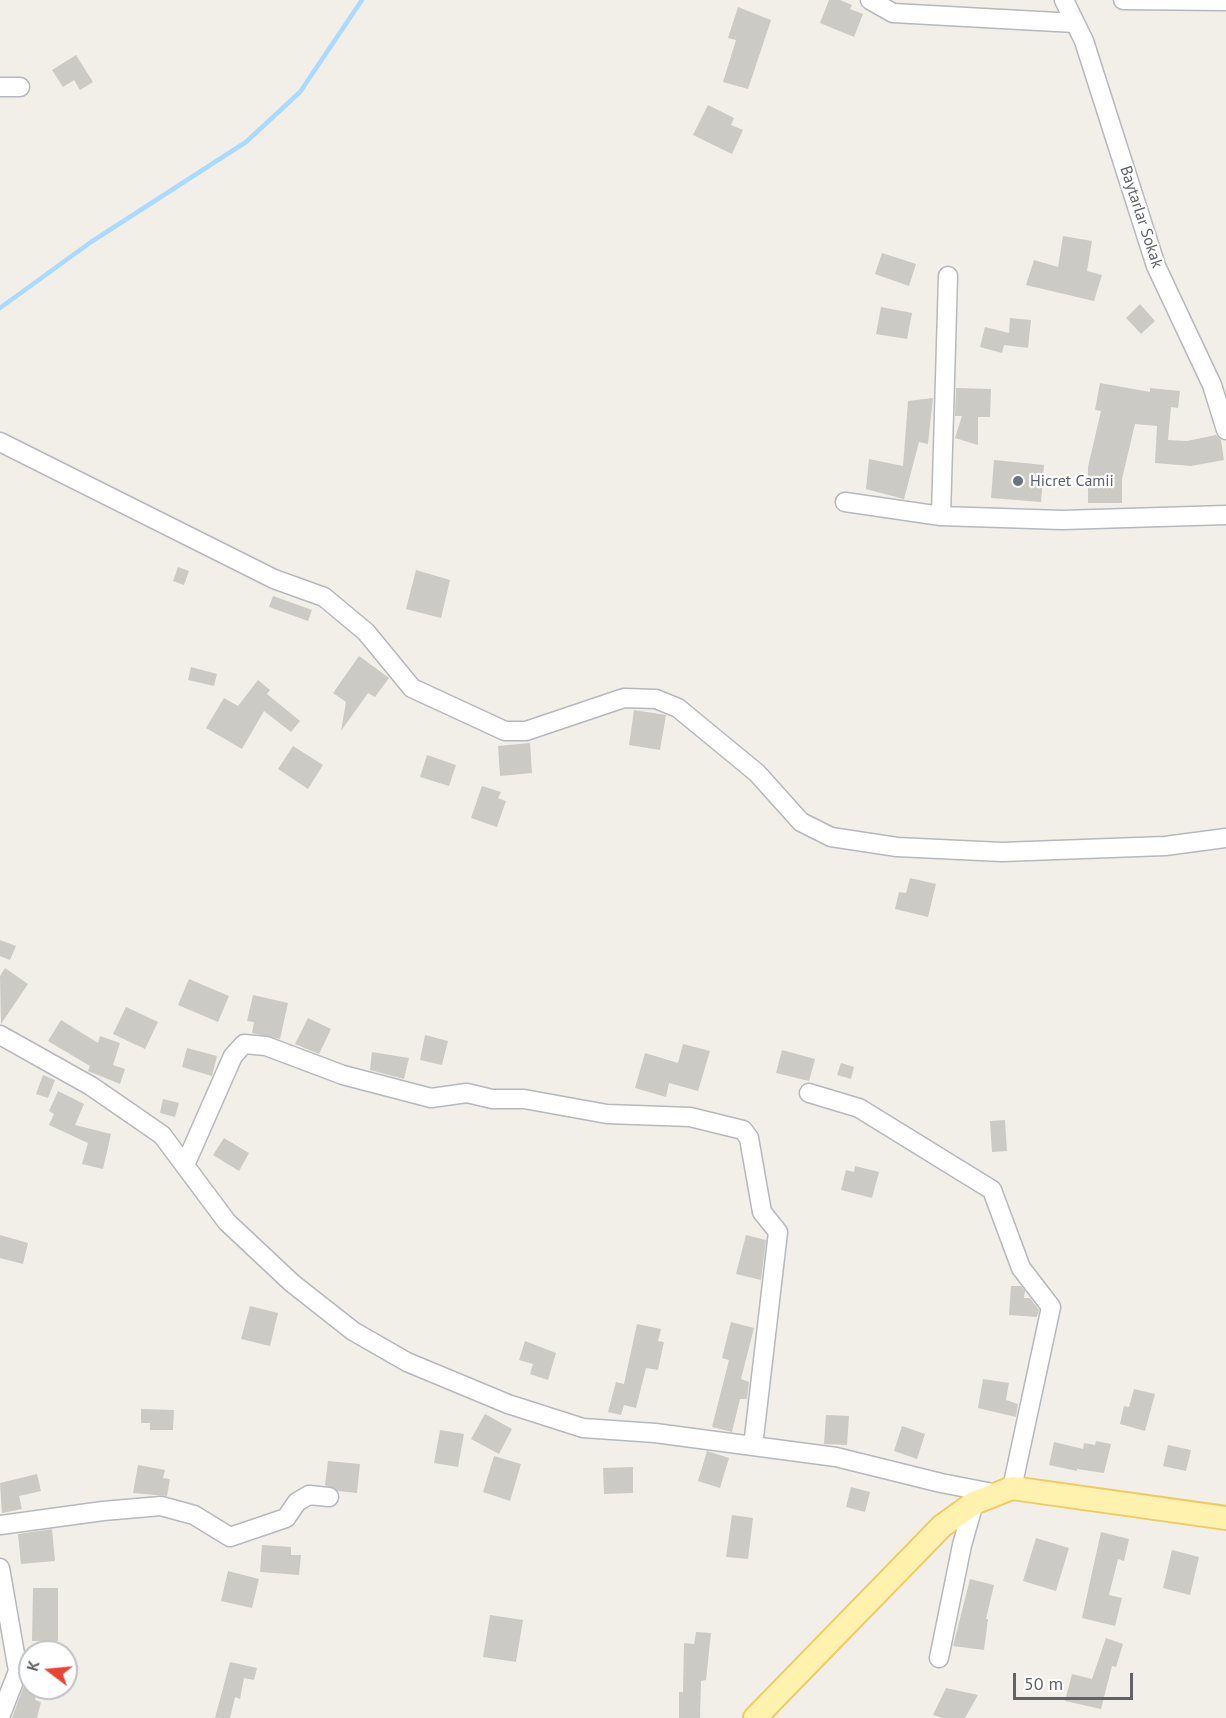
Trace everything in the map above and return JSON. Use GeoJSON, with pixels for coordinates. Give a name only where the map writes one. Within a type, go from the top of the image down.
{"type":"FeatureCollection","features":[{"type":"Feature","properties":{"kind":"main road"},"geometry":{"type":"LineString","coordinates":[[754,1718],[942,1526],[974,1503],[1005,1491],[1226,1518]]}},
{"type":"Feature","properties":{"kind":"street"},"geometry":{"type":"LineString","coordinates":[[870,0],[893,14],[1075,23]]}},
{"type":"Feature","properties":{"kind":"street","name":"Baytarlar Sokak"},"geometry":{"type":"LineString","coordinates":[[1064,0],[1083,41],[1156,266],[1212,385],[1226,430]]}},
{"type":"Feature","properties":{"kind":"street"},"geometry":{"type":"LineString","coordinates":[[1123,0],[1226,1]]}},
{"type":"Feature","properties":{"kind":"street"},"geometry":{"type":"LineString","coordinates":[[0,87],[20,87]]}},
{"type":"Feature","properties":{"kind":"street"},"geometry":{"type":"LineString","coordinates":[[941,516],[948,276]]}},
{"type":"Feature","properties":{"kind":"street"},"geometry":{"type":"LineString","coordinates":[[0,442],[274,579],[324,597],[366,632],[412,688],[505,731],[526,731],[624,698],[656,699],[678,708],[756,773],[801,822],[831,837],[897,847],[1002,852],[1165,846],[1226,838]]}},
{"type":"Feature","properties":{"kind":"street"},"geometry":{"type":"LineString","coordinates":[[845,502],[941,516],[1062,520],[1226,515]]}},
{"type":"Feature","properties":{"kind":"street"},"geometry":{"type":"LineString","coordinates":[[0,1035],[91,1086],[162,1135],[227,1222],[292,1283],[353,1331],[407,1362],[508,1404],[583,1428],[655,1433],[836,1457],[941,1483],[1005,1491],[1051,1307],[1021,1268],[992,1190],[860,1108],[809,1093]]}},
{"type":"Feature","properties":{"kind":"street"},"geometry":{"type":"LineString","coordinates":[[185,1165],[233,1056],[243,1044],[266,1046],[343,1075],[430,1098],[467,1093],[492,1099],[524,1100],[607,1114],[690,1117],[743,1130],[749,1138],[762,1212],[778,1232],[753,1446]]}},
{"type":"Feature","properties":{"kind":"street"},"geometry":{"type":"LineString","coordinates":[[0,1525],[161,1506],[194,1515],[230,1537],[286,1518],[297,1502],[309,1496],[329,1497]]}},
{"type":"Feature","properties":{"kind":"street"},"geometry":{"type":"LineString","coordinates":[[939,1658],[962,1545],[974,1503]]}},
{"type":"Feature","properties":{"kind":"street"},"geometry":{"type":"LineString","coordinates":[[0,1568],[18,1671],[0,1717]]}},
{"type":"Feature","properties":{"kind":"building"},"geometry":{"type":"Polygon","coordinates":[[[829,0],[840,0],[852,5],[850,9],[863,14],[854,37],[820,23],[829,0]]]}},
{"type":"Feature","properties":{"kind":"building"},"geometry":{"type":"Polygon","coordinates":[[[738,7],[771,20],[748,89],[723,82],[736,40],[728,38],[738,7]]]}},
{"type":"Feature","properties":{"kind":"building"},"geometry":{"type":"Polygon","coordinates":[[[76,55],[93,82],[80,90],[74,80],[63,87],[52,70],[76,55]]]}},
{"type":"Feature","properties":{"kind":"building"},"geometry":{"type":"Polygon","coordinates":[[[708,105],[734,118],[731,125],[743,130],[732,154],[693,135],[708,105]]]}},
{"type":"Feature","properties":{"kind":"building"},"geometry":{"type":"Polygon","coordinates":[[[1063,236],[1092,241],[1087,271],[1102,275],[1094,301],[1026,285],[1034,260],[1058,267],[1063,236]]]}},
{"type":"Feature","properties":{"kind":"building"},"geometry":{"type":"Polygon","coordinates":[[[882,253],[916,264],[909,286],[875,274],[882,253]]]}},
{"type":"Feature","properties":{"kind":"building"},"geometry":{"type":"Polygon","coordinates":[[[1140,304],[1155,321],[1141,334],[1126,318],[1140,304]]]}},
{"type":"Feature","properties":{"kind":"building"},"geometry":{"type":"Polygon","coordinates":[[[881,307],[912,313],[907,339],[876,334],[881,307]]]}},
{"type":"Feature","properties":{"kind":"building"},"geometry":{"type":"Polygon","coordinates":[[[1010,318],[1031,320],[1028,348],[1004,345],[1002,353],[980,347],[985,327],[1009,333],[1010,318]]]}},
{"type":"Feature","properties":{"kind":"building"},"geometry":{"type":"Polygon","coordinates":[[[1100,383],[1150,392],[1150,388],[1180,391],[1178,408],[1171,407],[1168,440],[1187,441],[1216,435],[1221,440],[1224,460],[1191,466],[1155,463],[1157,426],[1135,424],[1122,479],[1122,503],[1088,503],[1088,467],[1101,411],[1095,410],[1100,383]]]}},
{"type":"Feature","properties":{"kind":"building"},"geometry":{"type":"Polygon","coordinates":[[[956,388],[991,389],[990,417],[978,417],[978,445],[955,438],[962,416],[955,416],[956,388]]]}},
{"type":"Feature","properties":{"kind":"building"},"geometry":{"type":"Polygon","coordinates":[[[933,398],[928,444],[919,442],[904,499],[866,489],[869,459],[903,466],[908,401],[933,398]]]}},
{"type":"Feature","properties":{"kind":"building","name":"Hicret Camii"},"geometry":{"type":"Polygon","coordinates":[[[994,460],[1044,465],[1041,502],[991,498],[994,460]]]}},
{"type":"Feature","properties":{"kind":"building"},"geometry":{"type":"Polygon","coordinates":[[[178,567],[189,571],[184,585],[173,581],[178,567]]]}},
{"type":"Feature","properties":{"kind":"building"},"geometry":{"type":"Polygon","coordinates":[[[416,570],[450,580],[441,618],[406,609],[416,570]]]}},
{"type":"Feature","properties":{"kind":"building"},"geometry":{"type":"Polygon","coordinates":[[[273,596],[312,610],[308,621],[269,607],[273,596]]]}},
{"type":"Feature","properties":{"kind":"building"},"geometry":{"type":"Polygon","coordinates":[[[359,656],[389,678],[375,697],[368,693],[341,731],[346,702],[333,693],[359,656]]]}},
{"type":"Feature","properties":{"kind":"building"},"geometry":{"type":"Polygon","coordinates":[[[191,667],[217,674],[214,686],[188,680],[191,667]]]}},
{"type":"Feature","properties":{"kind":"building"},"geometry":{"type":"Polygon","coordinates":[[[258,680],[270,690],[267,694],[300,721],[291,732],[264,711],[242,749],[206,728],[224,698],[238,706],[258,680]]]}},
{"type":"Feature","properties":{"kind":"building"},"geometry":{"type":"Polygon","coordinates":[[[634,710],[666,715],[660,750],[629,745],[634,710]]]}},
{"type":"Feature","properties":{"kind":"building"},"geometry":{"type":"Polygon","coordinates":[[[530,743],[532,773],[500,776],[498,746],[530,743]]]}},
{"type":"Feature","properties":{"kind":"building"},"geometry":{"type":"Polygon","coordinates":[[[293,746],[323,765],[308,789],[278,769],[293,746]]]}},
{"type":"Feature","properties":{"kind":"building"},"geometry":{"type":"Polygon","coordinates":[[[427,755],[456,765],[449,786],[420,777],[427,755]]]}},
{"type":"Feature","properties":{"kind":"building"},"geometry":{"type":"Polygon","coordinates":[[[482,786],[501,792],[498,798],[506,801],[497,827],[471,818],[482,786]]]}},
{"type":"Feature","properties":{"kind":"building"},"geometry":{"type":"Polygon","coordinates":[[[910,878],[936,884],[928,917],[895,909],[899,892],[906,893],[910,878]]]}},
{"type":"Feature","properties":{"kind":"building"},"geometry":{"type":"Polygon","coordinates":[[[0,940],[16,946],[10,960],[0,956],[0,940]]]}},
{"type":"Feature","properties":{"kind":"building"},"geometry":{"type":"Polygon","coordinates":[[[5,968],[28,984],[1,1024],[0,976],[5,968]]]}},
{"type":"Feature","properties":{"kind":"building"},"geometry":{"type":"Polygon","coordinates":[[[189,979],[229,996],[218,1022],[178,1005],[189,979]]]}},
{"type":"Feature","properties":{"kind":"building"},"geometry":{"type":"Polygon","coordinates":[[[253,995],[288,1003],[280,1039],[252,1033],[254,1022],[247,1021],[253,995]]]}},
{"type":"Feature","properties":{"kind":"building"},"geometry":{"type":"Polygon","coordinates":[[[126,1007],[158,1022],[145,1049],[113,1034],[126,1007]]]}},
{"type":"Feature","properties":{"kind":"building"},"geometry":{"type":"Polygon","coordinates":[[[308,1018],[331,1029],[319,1054],[295,1044],[308,1018]]]}},
{"type":"Feature","properties":{"kind":"building"},"geometry":{"type":"Polygon","coordinates":[[[61,1020],[98,1043],[100,1036],[120,1043],[113,1065],[125,1069],[120,1084],[88,1071],[90,1066],[48,1041],[61,1020]]]}},
{"type":"Feature","properties":{"kind":"building"},"geometry":{"type":"Polygon","coordinates":[[[425,1035],[448,1041],[442,1065],[420,1060],[425,1035]]]}},
{"type":"Feature","properties":{"kind":"building"},"geometry":{"type":"Polygon","coordinates":[[[683,1044],[710,1051],[698,1091],[669,1083],[666,1097],[635,1088],[645,1053],[678,1063],[683,1044]]]}},
{"type":"Feature","properties":{"kind":"building"},"geometry":{"type":"Polygon","coordinates":[[[187,1048],[217,1056],[212,1076],[182,1067],[187,1048]]]}},
{"type":"Feature","properties":{"kind":"building"},"geometry":{"type":"Polygon","coordinates":[[[782,1050],[815,1059],[809,1081],[776,1073],[782,1050]]]}},
{"type":"Feature","properties":{"kind":"building"},"geometry":{"type":"Polygon","coordinates":[[[372,1052],[409,1058],[404,1079],[370,1070],[372,1052]]]}},
{"type":"Feature","properties":{"kind":"building"},"geometry":{"type":"Polygon","coordinates":[[[841,1063],[854,1067],[851,1079],[837,1075],[841,1063]]]}},
{"type":"Feature","properties":{"kind":"building"},"geometry":{"type":"Polygon","coordinates":[[[43,1075],[55,1080],[48,1098],[36,1094],[43,1075]]]}},
{"type":"Feature","properties":{"kind":"building"},"geometry":{"type":"Polygon","coordinates":[[[58,1091],[84,1104],[75,1125],[111,1134],[103,1169],[82,1164],[88,1143],[49,1125],[54,1114],[49,1111],[58,1091]]]}},
{"type":"Feature","properties":{"kind":"building"},"geometry":{"type":"Polygon","coordinates":[[[163,1099],[179,1103],[175,1117],[160,1113],[163,1099]]]}},
{"type":"Feature","properties":{"kind":"building"},"geometry":{"type":"Polygon","coordinates":[[[1005,1120],[1007,1151],[992,1152],[990,1121],[1005,1120]]]}},
{"type":"Feature","properties":{"kind":"building"},"geometry":{"type":"Polygon","coordinates":[[[224,1138],[249,1153],[239,1171],[213,1155],[224,1138]]]}},
{"type":"Feature","properties":{"kind":"building"},"geometry":{"type":"Polygon","coordinates":[[[855,1166],[879,1172],[872,1198],[841,1190],[846,1170],[854,1172],[855,1166]]]}},
{"type":"Feature","properties":{"kind":"building"},"geometry":{"type":"Polygon","coordinates":[[[0,1235],[28,1243],[23,1264],[0,1258],[0,1235]]]}},
{"type":"Feature","properties":{"kind":"building"},"geometry":{"type":"Polygon","coordinates":[[[746,1235],[766,1240],[761,1280],[736,1274],[746,1235]]]}},
{"type":"Feature","properties":{"kind":"building"},"geometry":{"type":"Polygon","coordinates":[[[1011,1286],[1021,1286],[1025,1291],[1024,1298],[1030,1298],[1039,1310],[1037,1317],[1009,1315],[1011,1286]]]}},
{"type":"Feature","properties":{"kind":"building"},"geometry":{"type":"Polygon","coordinates":[[[250,1306],[278,1313],[270,1346],[241,1339],[250,1306]]]}},
{"type":"Feature","properties":{"kind":"building"},"geometry":{"type":"Polygon","coordinates":[[[731,1322],[754,1328],[741,1379],[749,1382],[747,1399],[740,1399],[732,1432],[712,1427],[729,1360],[722,1358],[731,1322]]]}},
{"type":"Feature","properties":{"kind":"building"},"geometry":{"type":"Polygon","coordinates":[[[637,1324],[661,1329],[658,1341],[664,1342],[658,1370],[646,1368],[636,1408],[624,1405],[621,1415],[608,1412],[616,1382],[624,1384],[637,1324]]]}},
{"type":"Feature","properties":{"kind":"building"},"geometry":{"type":"Polygon","coordinates":[[[525,1341],[556,1353],[548,1380],[530,1374],[533,1364],[519,1360],[525,1341]]]}},
{"type":"Feature","properties":{"kind":"building"},"geometry":{"type":"Polygon","coordinates":[[[983,1379],[1009,1383],[1006,1400],[1018,1404],[1016,1417],[978,1408],[983,1379]]]}},
{"type":"Feature","properties":{"kind":"building"},"geometry":{"type":"Polygon","coordinates":[[[1134,1389],[1155,1394],[1145,1431],[1120,1424],[1124,1406],[1129,1407],[1134,1389]]]}},
{"type":"Feature","properties":{"kind":"building"},"geometry":{"type":"Polygon","coordinates":[[[141,1409],[174,1410],[173,1430],[150,1430],[150,1423],[141,1423],[141,1409]]]}},
{"type":"Feature","properties":{"kind":"building"},"geometry":{"type":"Polygon","coordinates":[[[485,1414],[512,1429],[499,1454],[471,1439],[485,1414]]]}},
{"type":"Feature","properties":{"kind":"building"},"geometry":{"type":"Polygon","coordinates":[[[826,1415],[849,1416],[847,1445],[824,1444],[826,1415]]]}},
{"type":"Feature","properties":{"kind":"building"},"geometry":{"type":"Polygon","coordinates":[[[902,1426],[925,1434],[917,1459],[894,1451],[902,1426]]]}},
{"type":"Feature","properties":{"kind":"building"},"geometry":{"type":"Polygon","coordinates":[[[440,1430],[464,1434],[458,1467],[434,1463],[440,1430]]]}},
{"type":"Feature","properties":{"kind":"building"},"geometry":{"type":"Polygon","coordinates":[[[1096,1441],[1111,1444],[1104,1473],[1077,1469],[1077,1471],[1049,1465],[1054,1442],[1083,1449],[1084,1443],[1095,1445],[1096,1441]]]}},
{"type":"Feature","properties":{"kind":"building"},"geometry":{"type":"Polygon","coordinates":[[[1168,1445],[1191,1450],[1186,1471],[1163,1466],[1168,1445]]]}},
{"type":"Feature","properties":{"kind":"building"},"geometry":{"type":"Polygon","coordinates":[[[707,1451],[729,1458],[720,1488],[698,1481],[707,1451]]]}},
{"type":"Feature","properties":{"kind":"building"},"geometry":{"type":"Polygon","coordinates":[[[494,1456],[521,1464],[510,1501],[483,1492],[494,1456]]]}},
{"type":"Feature","properties":{"kind":"building"},"geometry":{"type":"Polygon","coordinates":[[[328,1461],[360,1464],[357,1493],[338,1491],[325,1485],[328,1461]]]}},
{"type":"Feature","properties":{"kind":"building"},"geometry":{"type":"Polygon","coordinates":[[[138,1465],[165,1470],[163,1478],[170,1479],[167,1496],[133,1493],[138,1465]]]}},
{"type":"Feature","properties":{"kind":"building"},"geometry":{"type":"Polygon","coordinates":[[[633,1467],[633,1493],[604,1494],[603,1468],[633,1467]]]}},
{"type":"Feature","properties":{"kind":"building"},"geometry":{"type":"Polygon","coordinates":[[[37,1474],[41,1491],[19,1496],[22,1509],[2,1513],[0,1483],[37,1474]]]}},
{"type":"Feature","properties":{"kind":"building"},"geometry":{"type":"Polygon","coordinates":[[[851,1487],[870,1492],[865,1512],[846,1507],[851,1487]]]}},
{"type":"Feature","properties":{"kind":"building"},"geometry":{"type":"Polygon","coordinates":[[[732,1515],[753,1518],[748,1559],[726,1557],[732,1515]]]}},
{"type":"Feature","properties":{"kind":"building"},"geometry":{"type":"Polygon","coordinates":[[[52,1529],[55,1561],[21,1564],[18,1534],[52,1529]]]}},
{"type":"Feature","properties":{"kind":"building"},"geometry":{"type":"Polygon","coordinates":[[[1101,1532],[1129,1539],[1124,1561],[1118,1559],[1109,1595],[1122,1598],[1115,1626],[1082,1618],[1101,1532]]]}},
{"type":"Feature","properties":{"kind":"building"},"geometry":{"type":"Polygon","coordinates":[[[1036,1538],[1069,1548],[1056,1591],[1023,1581],[1036,1538]]]}},
{"type":"Feature","properties":{"kind":"building"},"geometry":{"type":"Polygon","coordinates":[[[262,1545],[291,1547],[291,1555],[301,1555],[299,1575],[260,1572],[262,1545]]]}},
{"type":"Feature","properties":{"kind":"building"},"geometry":{"type":"Polygon","coordinates":[[[1172,1550],[1199,1557],[1190,1595],[1163,1588],[1172,1550]]]}},
{"type":"Feature","properties":{"kind":"building"},"geometry":{"type":"Polygon","coordinates":[[[228,1571],[259,1579],[252,1608],[221,1601],[228,1571]]]}},
{"type":"Feature","properties":{"kind":"building"},"geometry":{"type":"Polygon","coordinates":[[[970,1579],[994,1585],[986,1619],[988,1619],[984,1650],[953,1646],[970,1579]]]}},
{"type":"Feature","properties":{"kind":"building"},"geometry":{"type":"Polygon","coordinates":[[[33,1588],[58,1588],[58,1640],[32,1640],[33,1588]]]}},
{"type":"Feature","properties":{"kind":"building"},"geometry":{"type":"Polygon","coordinates":[[[490,1615],[523,1620],[516,1662],[483,1657],[490,1615]]]}},
{"type":"Feature","properties":{"kind":"building"},"geometry":{"type":"Polygon","coordinates":[[[696,1632],[711,1633],[706,1680],[701,1681],[700,1718],[679,1718],[679,1692],[683,1692],[684,1643],[694,1644],[696,1632]]]}},
{"type":"Feature","properties":{"kind":"building"},"geometry":{"type":"Polygon","coordinates":[[[1106,1638],[1123,1644],[1116,1667],[1112,1666],[1101,1709],[1065,1701],[1072,1674],[1092,1679],[1106,1638]]]}},
{"type":"Feature","properties":{"kind":"building"},"geometry":{"type":"Polygon","coordinates":[[[230,1662],[257,1668],[254,1680],[244,1678],[240,1699],[235,1697],[230,1718],[215,1718],[230,1662]]]}},
{"type":"Feature","properties":{"kind":"building"},"geometry":{"type":"Polygon","coordinates":[[[946,1688],[978,1695],[965,1718],[943,1718],[933,1715],[946,1688]]]}},
{"type":"Feature","properties":{"kind":"building"},"geometry":{"type":"Polygon","coordinates":[[[19,1700],[41,1702],[37,1718],[12,1718],[19,1700]]]}},
{"type":"Feature","properties":{"kind":"waterway"},"geometry":{"type":"LineString","coordinates":[[0,308],[91,242],[246,142],[300,92],[362,0]]}},
{"type":"Feature","properties":{"kind":"place","name":"Hicret Camii"},"geometry":{"type":"Point","coordinates":[1018,481]}}]}
